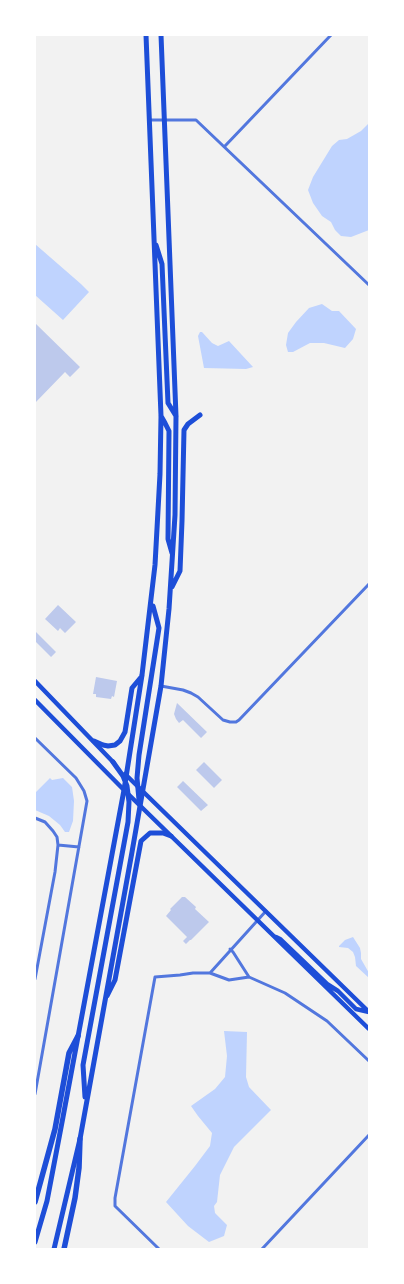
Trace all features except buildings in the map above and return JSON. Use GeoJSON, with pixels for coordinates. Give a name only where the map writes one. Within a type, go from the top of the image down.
{"type":"FeatureCollection","features":[{"type":"Feature","properties":{"kind":"highway"},"geometry":{"type":"LineString","coordinates":[[35,1202],[55,1129],[69,1053],[78,1036]]}},
{"type":"Feature","properties":{"kind":"highway"},"geometry":{"type":"LineString","coordinates":[[64,1249],[75,1198],[80,1139]]}},
{"type":"Feature","properties":{"kind":"main road"},"geometry":{"type":"LineString","coordinates":[[35,1242],[47,1201],[124,790],[152,602],[159,505],[160,416],[146,35]]}},
{"type":"Feature","properties":{"kind":"main road"},"geometry":{"type":"LineString","coordinates":[[140,790],[161,686],[166,651],[176,490],[176,416],[161,35]]}},
{"type":"Feature","properties":{"kind":"main road"},"geometry":{"type":"LineString","coordinates":[[154,239],[162,264],[168,403],[176,416]]}},
{"type":"Feature","properties":{"kind":"main road"},"geometry":{"type":"LineString","coordinates":[[160,416],[166,423],[169,431],[168,539],[173,559]]}},
{"type":"Feature","properties":{"kind":"main road"},"geometry":{"type":"LineString","coordinates":[[171,590],[180,571],[184,430],[188,424],[200,416]]}},
{"type":"Feature","properties":{"kind":"main road"},"geometry":{"type":"LineString","coordinates":[[54,1249],[80,1139],[140,805],[139,755],[159,628],[152,602]]}},
{"type":"Feature","properties":{"kind":"main road"},"geometry":{"type":"LineString","coordinates":[[94,741],[108,746],[118,743],[122,739],[125,732],[132,688],[142,675]]}},
{"type":"Feature","properties":{"kind":"main road"},"geometry":{"type":"LineString","coordinates":[[35,681],[94,741],[125,778],[140,790],[369,1012]]}},
{"type":"Feature","properties":{"kind":"main road"},"geometry":{"type":"LineString","coordinates":[[35,700],[129,795],[369,1029]]}},
{"type":"Feature","properties":{"kind":"main road"},"geometry":{"type":"LineString","coordinates":[[85,1108],[83,1065],[128,824],[129,795],[125,778]]}},
{"type":"Feature","properties":{"kind":"main road"},"geometry":{"type":"LineString","coordinates":[[104,1002],[115,980],[140,841],[150,833],[163,833],[171,836]]}},
{"type":"Feature","properties":{"kind":"main road"},"geometry":{"type":"LineString","coordinates":[[273,936],[280,939],[356,1009],[369,1012]]}},
{"type":"Feature","properties":{"kind":"street"},"geometry":{"type":"LineString","coordinates":[[225,146],[331,35]]}},
{"type":"Feature","properties":{"kind":"street"},"geometry":{"type":"LineString","coordinates":[[149,120],[196,120],[369,285]]}},
{"type":"Feature","properties":{"kind":"street"},"geometry":{"type":"LineString","coordinates":[[161,686],[191,692],[223,720],[236,722],[369,584]]}},
{"type":"Feature","properties":{"kind":"street"},"geometry":{"type":"LineString","coordinates":[[35,738],[76,778],[84,791],[86,806],[35,1094]]}},
{"type":"Feature","properties":{"kind":"street"},"geometry":{"type":"LineString","coordinates":[[35,818],[45,822],[53,831],[57,837],[58,845],[55,872],[35,979]]}},
{"type":"Feature","properties":{"kind":"street"},"geometry":{"type":"LineString","coordinates":[[58,845],[79,847]]}},
{"type":"Feature","properties":{"kind":"street"},"geometry":{"type":"LineString","coordinates":[[210,973],[266,911]]}},
{"type":"Feature","properties":{"kind":"street"},"geometry":{"type":"LineString","coordinates":[[230,949],[234,952],[250,977]]}},
{"type":"Feature","properties":{"kind":"street"},"geometry":{"type":"LineString","coordinates":[[159,1249],[115,1206],[155,977],[193,973],[210,973],[229,980],[250,977],[285,993],[327,1021],[369,1061]]}},
{"type":"Feature","properties":{"kind":"street"},"geometry":{"type":"LineString","coordinates":[[262,1249],[369,1135]]}},
{"type":"Feature","properties":{"kind":"water"},"geometry":{"type":"Polygon","coordinates":[[[369,123],[369,230],[351,237],[341,236],[331,222],[322,216],[313,203],[308,190],[313,177],[332,146],[339,140],[347,139],[361,131],[369,123]]]}},
{"type":"Feature","properties":{"kind":"water"},"geometry":{"type":"Polygon","coordinates":[[[35,244],[89,292],[63,320],[35,295],[35,244]]]}},
{"type":"Feature","properties":{"kind":"water"},"geometry":{"type":"Polygon","coordinates":[[[322,304],[332,311],[339,311],[356,329],[353,339],[345,348],[324,343],[310,343],[293,352],[288,352],[286,345],[288,333],[309,308],[322,304]]]}},
{"type":"Feature","properties":{"kind":"water"},"geometry":{"type":"Polygon","coordinates":[[[200,332],[218,346],[229,341],[253,367],[246,369],[204,368],[198,336],[200,332]]]}},
{"type":"Feature","properties":{"kind":"water"},"geometry":{"type":"Polygon","coordinates":[[[50,778],[52,780],[63,778],[72,787],[74,801],[73,821],[69,832],[65,832],[49,816],[35,810],[35,793],[50,778]]]}},
{"type":"Feature","properties":{"kind":"water"},"geometry":{"type":"Polygon","coordinates":[[[353,937],[360,948],[361,959],[369,973],[369,978],[356,966],[353,952],[348,948],[339,947],[345,940],[353,937]]]}},
{"type":"Feature","properties":{"kind":"water"},"geometry":{"type":"Polygon","coordinates":[[[224,1031],[247,1032],[246,1077],[249,1087],[271,1110],[234,1147],[220,1175],[217,1202],[214,1206],[215,1213],[227,1225],[224,1236],[209,1242],[188,1226],[166,1202],[210,1146],[212,1133],[191,1106],[215,1089],[225,1077],[227,1056],[224,1031]]]}}]}
